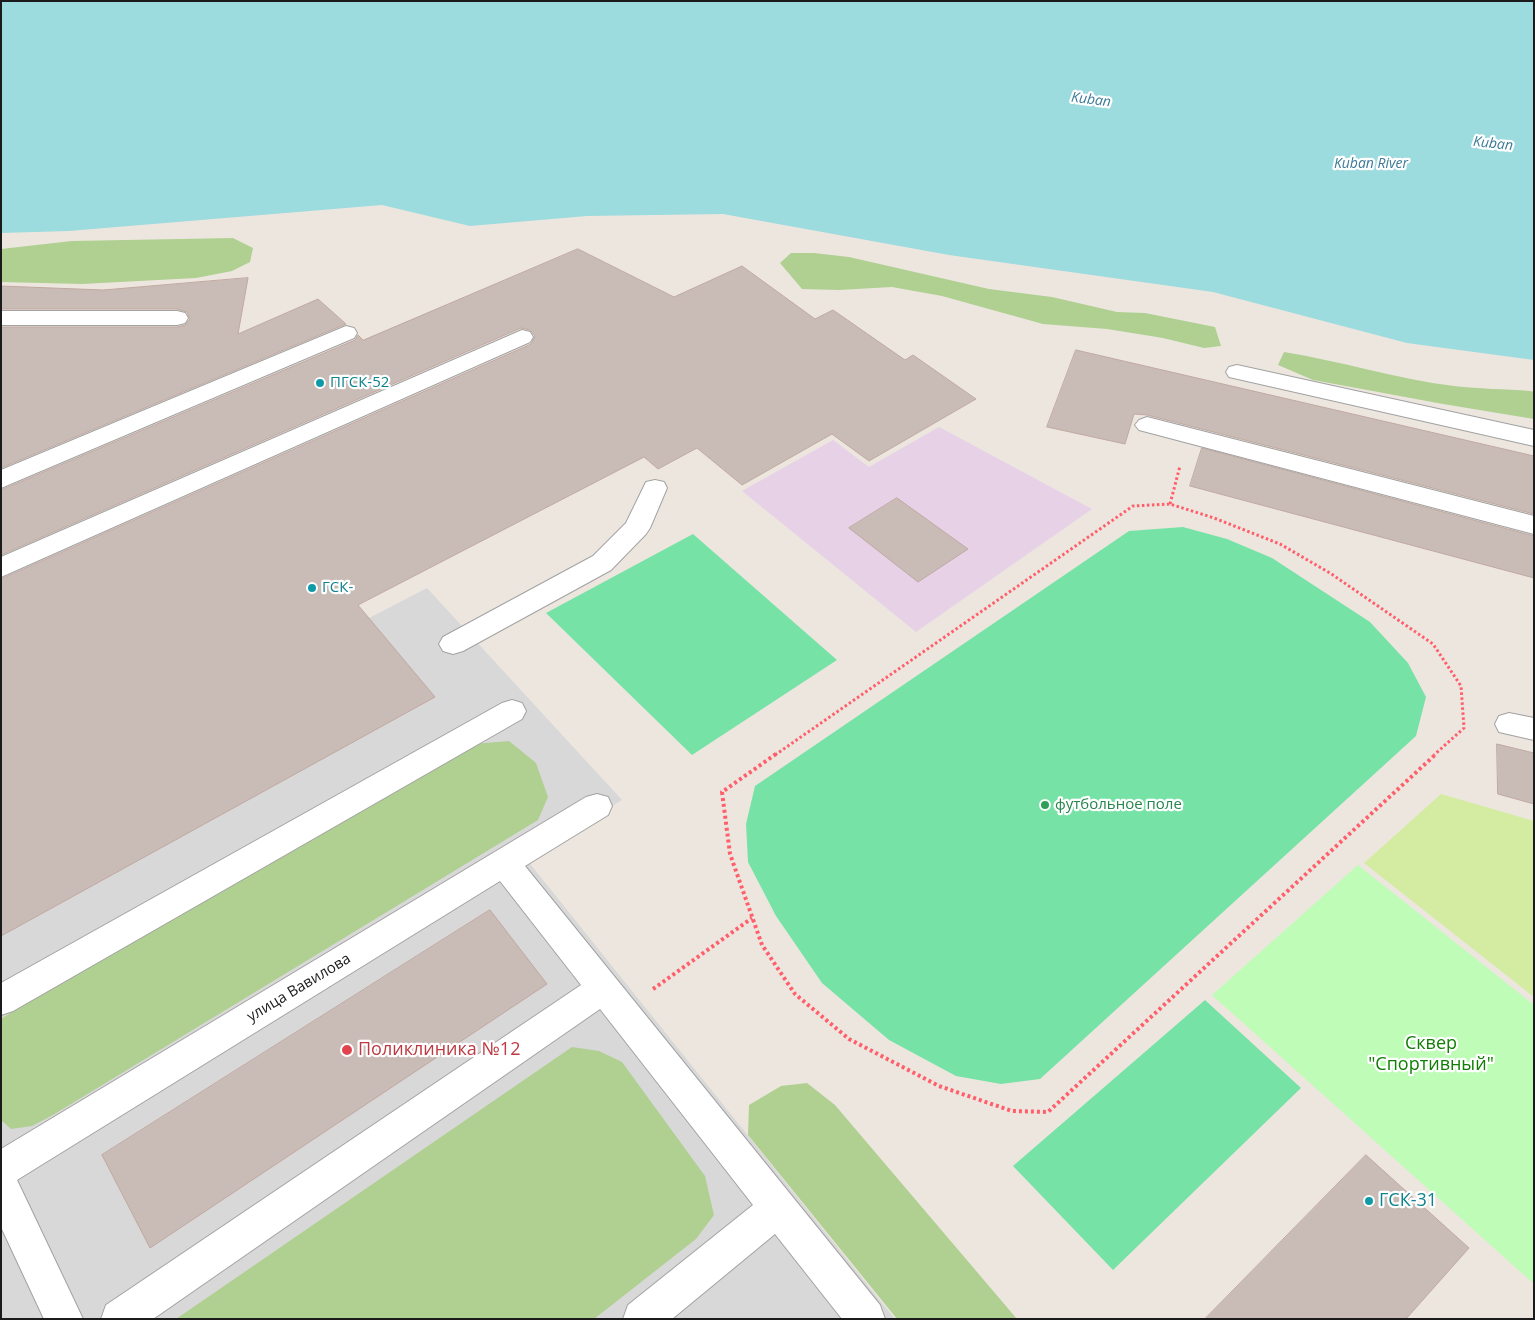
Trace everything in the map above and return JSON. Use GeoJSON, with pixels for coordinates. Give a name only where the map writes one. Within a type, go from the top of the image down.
{"type":"FeatureCollection","features":[{"type":"Feature","properties":{"kind":"street"},"geometry":{"type":"LineString","coordinates":[[1,318],[177,318]]}},
{"type":"Feature","properties":{"kind":"street"},"geometry":{"type":"LineString","coordinates":[[1,480],[346,333]]}},
{"type":"Feature","properties":{"kind":"street"},"geometry":{"type":"LineString","coordinates":[[1,568],[522,337]]}},
{"type":"Feature","properties":{"kind":"street"},"geometry":{"type":"LineString","coordinates":[[1237,372],[1534,438]]}},
{"type":"Feature","properties":{"kind":"street"},"geometry":{"type":"LineString","coordinates":[[1147,425],[1534,525]]}},
{"type":"Feature","properties":{"kind":"street"},"geometry":{"type":"LineString","coordinates":[[453,644],[602,563],[637,528],[655,488]]}},
{"type":"Feature","properties":{"kind":"street"},"geometry":{"type":"LineString","coordinates":[[1,1000],[512,711]]}},
{"type":"Feature","properties":{"kind":"street","name":"улица Вавилова"},"geometry":{"type":"LineString","coordinates":[[1,1169],[597,806]]}},
{"type":"Feature","properties":{"kind":"street"},"geometry":{"type":"LineString","coordinates":[[504,863],[866,1319]]}},
{"type":"Feature","properties":{"kind":"street"},"geometry":{"type":"LineString","coordinates":[[120,1319],[613,1000]]}},
{"type":"Feature","properties":{"kind":"street"},"geometry":{"type":"LineString","coordinates":[[1,1186],[64,1319]]}},
{"type":"Feature","properties":{"kind":"street"},"geometry":{"type":"LineString","coordinates":[[642,1319],[778,1208]]}},
{"type":"Feature","properties":{"kind":"path"},"geometry":{"type":"LineString","coordinates":[[1170,504],[1187,435]]}},
{"type":"Feature","properties":{"kind":"path"},"geometry":{"type":"LineString","coordinates":[[1170,504],[1214,518],[1280,544],[1358,591],[1433,644],[1461,686],[1464,728],[1048,1112],[1012,1111],[939,1086],[849,1039],[796,994],[762,945],[752,918],[730,854],[722,792],[1133,506],[1170,504]]}},
{"type":"Feature","properties":{"kind":"path"},"geometry":{"type":"LineString","coordinates":[[613,1000],[752,918]]}},
{"type":"Feature","properties":{"kind":"shaded area"},"geometry":{"type":"Polygon","coordinates":[[[939,427],[1092,509],[916,632],[742,491],[833,440],[869,467],[939,427]]]}},
{"type":"Feature","properties":{"kind":"shaded area"},"geometry":{"type":"Polygon","coordinates":[[[427,588],[622,800],[527,860],[895,1319],[1,1319],[1,809],[427,588]]]}},
{"type":"Feature","properties":{"kind":"green space"},"geometry":{"type":"Polygon","coordinates":[[[233,238],[253,248],[250,262],[232,271],[196,278],[82,284],[1,282],[1,249],[72,241],[233,238]]]}},
{"type":"Feature","properties":{"kind":"green space"},"geometry":{"type":"Polygon","coordinates":[[[791,253],[814,253],[849,257],[989,289],[1052,297],[1117,312],[1145,313],[1215,327],[1221,346],[1204,348],[1163,338],[1107,329],[1043,324],[942,296],[892,287],[839,290],[802,289],[780,263],[791,253]]]}},
{"type":"Feature","properties":{"kind":"green space"},"geometry":{"type":"Polygon","coordinates":[[[1284,352],[1432,383],[1534,392],[1534,419],[1313,380],[1278,365],[1284,352]]]}},
{"type":"Feature","properties":{"kind":"green space","name":"футбольное поле"},"geometry":{"type":"Polygon","coordinates":[[[1183,527],[1227,539],[1272,558],[1370,622],[1408,663],[1426,697],[1416,736],[1040,1079],[1001,1084],[956,1076],[889,1040],[822,983],[776,916],[748,862],[746,824],[755,786],[1129,531],[1183,527]]]}},
{"type":"Feature","properties":{"kind":"green space"},"geometry":{"type":"Polygon","coordinates":[[[693,534],[837,660],[692,755],[546,613],[693,534]]]}},
{"type":"Feature","properties":{"kind":"green space"},"geometry":{"type":"Polygon","coordinates":[[[509,741],[536,763],[548,797],[538,820],[53,1115],[32,1126],[11,1129],[1,1120],[1,1019],[36,996],[473,744],[509,741]]]}},
{"type":"Feature","properties":{"kind":"green space"},"geometry":{"type":"Polygon","coordinates":[[[1441,794],[1534,821],[1534,997],[1364,863],[1441,794]]]}},
{"type":"Feature","properties":{"kind":"green space","name":"Сквер \"Спортивный\""},"geometry":{"type":"Polygon","coordinates":[[[1358,865],[1534,1005],[1534,1284],[1212,995],[1358,865]]]}},
{"type":"Feature","properties":{"kind":"green space"},"geometry":{"type":"Polygon","coordinates":[[[1205,1000],[1301,1088],[1113,1270],[1013,1166],[1205,1000]]]}},
{"type":"Feature","properties":{"kind":"green space"},"geometry":{"type":"Polygon","coordinates":[[[572,1047],[599,1051],[622,1062],[705,1176],[714,1215],[696,1239],[594,1319],[176,1319],[572,1047]]]}},
{"type":"Feature","properties":{"kind":"green space"},"geometry":{"type":"Polygon","coordinates":[[[807,1083],[835,1105],[1017,1319],[897,1319],[748,1135],[749,1105],[781,1086],[807,1083]]]}},
{"type":"Feature","properties":{"kind":"water","name":"Kuban River"},"geometry":{"type":"Polygon","coordinates":[[[1,1],[1534,1],[1534,360],[1407,343],[1213,292],[949,255],[723,214],[587,216],[470,226],[382,205],[69,231],[1,233],[1,1]]]}},
{"type":"Feature","properties":{"kind":"building"},"geometry":{"type":"Polygon","coordinates":[[[578,249],[674,297],[742,266],[815,319],[833,310],[905,360],[913,355],[976,399],[869,461],[832,434],[742,485],[697,448],[658,469],[644,457],[358,605],[435,697],[1,936],[1,579],[531,344],[535,336],[530,330],[521,328],[1,555],[1,490],[355,340],[358,335],[363,340],[578,249]]]}},
{"type":"Feature","properties":{"kind":"building"},"geometry":{"type":"Polygon","coordinates":[[[248,278],[238,334],[318,299],[346,324],[1,468],[1,327],[177,327],[185,325],[190,319],[187,312],[177,309],[1,309],[1,286],[103,290],[248,278]]]}},
{"type":"Feature","properties":{"kind":"building"},"geometry":{"type":"Polygon","coordinates":[[[1076,350],[1534,456],[1534,514],[1147,415],[1134,414],[1125,444],[1047,427],[1076,350]]]}},
{"type":"Feature","properties":{"kind":"building"},"geometry":{"type":"Polygon","coordinates":[[[1202,448],[1534,536],[1534,578],[1190,486],[1202,448]]]}},
{"type":"Feature","properties":{"kind":"building"},"geometry":{"type":"Polygon","coordinates":[[[897,498],[968,549],[918,582],[849,528],[897,498]]]}},
{"type":"Feature","properties":{"kind":"building"},"geometry":{"type":"Polygon","coordinates":[[[1497,744],[1534,753],[1534,804],[1498,794],[1497,744]]]}},
{"type":"Feature","properties":{"kind":"building"},"geometry":{"type":"Polygon","coordinates":[[[490,910],[547,984],[150,1248],[102,1155],[490,910]]]}},
{"type":"Feature","properties":{"kind":"building","name":"ГСК-31"},"geometry":{"type":"Polygon","coordinates":[[[1366,1155],[1469,1248],[1406,1319],[1205,1319],[1366,1155]]]}},
{"type":"Feature","properties":{"kind":"place","name":"ПГСК-52"},"geometry":{"type":"Point","coordinates":[320,383]}},
{"type":"Feature","properties":{"kind":"place","name":"ГСК-"},"geometry":{"type":"Point","coordinates":[312,588]}},
{"type":"Feature","properties":{"kind":"place","name":"футбольное поле"},"geometry":{"type":"Point","coordinates":[1045,805]}},
{"type":"Feature","properties":{"kind":"place","name":"Поликлиника №12"},"geometry":{"type":"Point","coordinates":[347,1050]}},
{"type":"Feature","properties":{"kind":"place","name":"ГСК-31"},"geometry":{"type":"Point","coordinates":[1369,1201]}},
{"type":"Feature","properties":{"kind":"water label","name":"Kuban"},"geometry":{"type":"Point","coordinates":[1091,100]}},
{"type":"Feature","properties":{"kind":"water label","name":"Kuban"},"geometry":{"type":"Point","coordinates":[1493,144]}}]}
